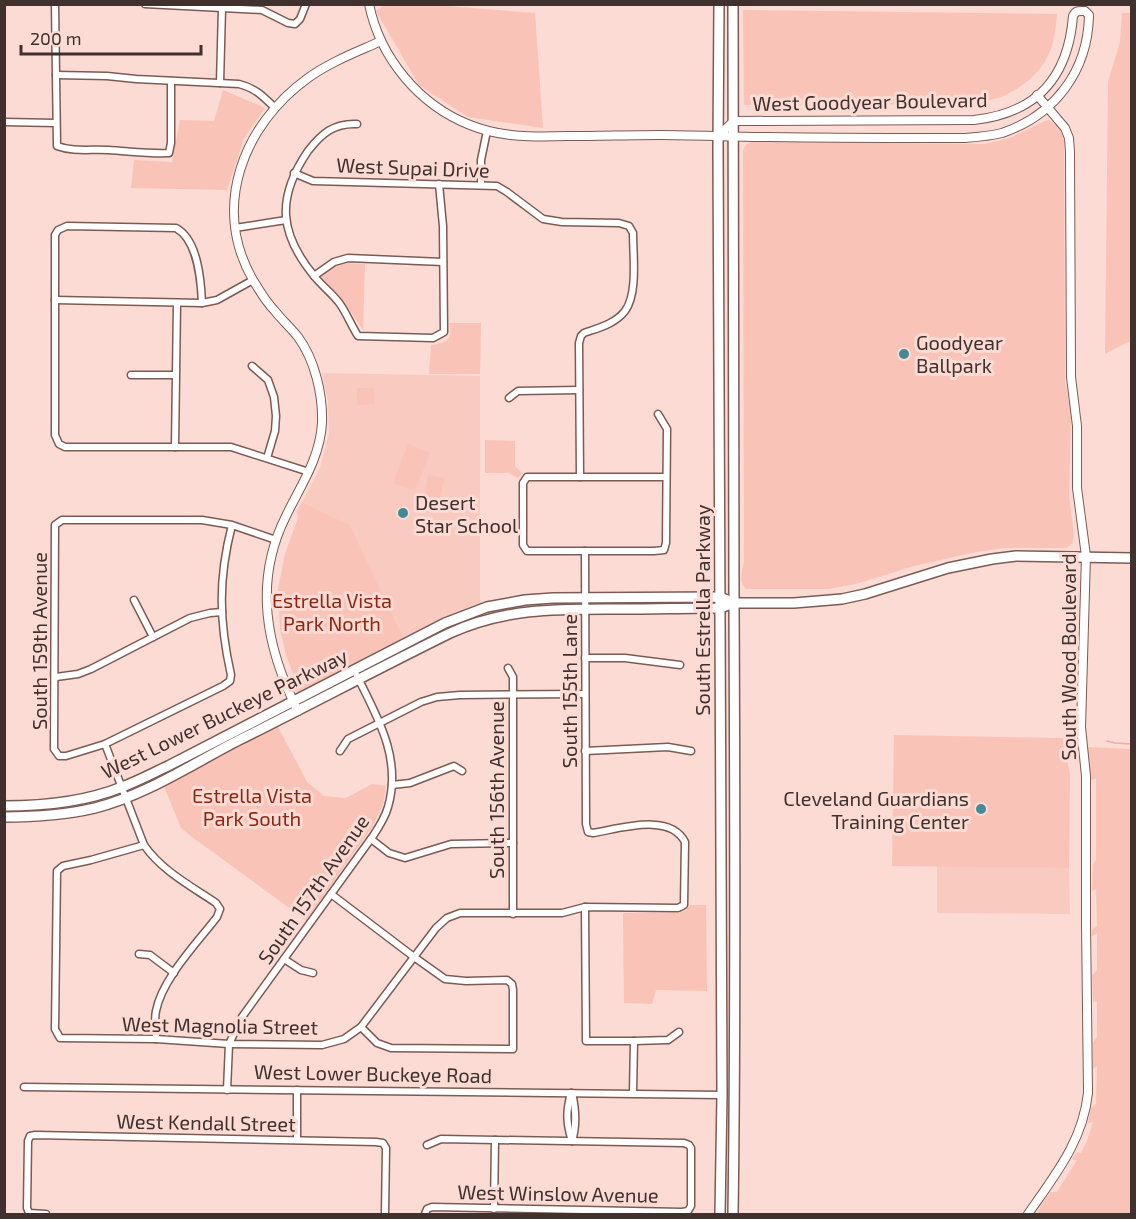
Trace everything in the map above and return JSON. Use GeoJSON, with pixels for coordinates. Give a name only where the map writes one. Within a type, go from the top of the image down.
{"type":"FeatureCollection","features":[{"type":"Feature","properties":{"kind":"main road","name":"South Estrella Parkway"},"geometry":{"type":"LineString","coordinates":[[719,4],[722,1095],[720,1215]]}},
{"type":"Feature","properties":{"kind":"main road","name":"South Estrella Parkway"},"geometry":{"type":"LineString","coordinates":[[733,4],[735,1095],[733,1215]]}},
{"type":"Feature","properties":{"kind":"main road","name":"West Lower Buckeye Parkway"},"geometry":{"type":"LineString","coordinates":[[4,817],[65,814],[127,797],[155,785],[465,626],[492,618],[527,611],[720,608],[734,603],[794,603],[842,599],[948,568],[992,559],[1016,556],[1086,556]]}},
{"type":"Feature","properties":{"kind":"main road"},"geometry":{"type":"LineString","coordinates":[[1086,556],[1131,558]]}},
{"type":"Feature","properties":{"kind":"main road","name":"West Lower Buckeye Parkway"},"geometry":{"type":"LineString","coordinates":[[4,806],[62,803],[90,798],[123,787],[445,623],[487,607],[535,599],[585,598],[720,597],[734,603]]}},
{"type":"Feature","properties":{"kind":"main road"},"geometry":{"type":"LineString","coordinates":[[722,1095],[735,1095]]}},
{"type":"Feature","properties":{"kind":"street"},"geometry":{"type":"LineString","coordinates":[[55,4],[57,146],[68,150],[169,153],[171,81]]}},
{"type":"Feature","properties":{"kind":"street"},"geometry":{"type":"LineString","coordinates":[[145,4],[262,10],[288,23],[295,24],[300,19],[306,4]]}},
{"type":"Feature","properties":{"kind":"street"},"geometry":{"type":"LineString","coordinates":[[369,4],[381,41],[398,70],[420,94],[446,114],[468,125],[488,131],[540,137],[718,136],[734,121]]}},
{"type":"Feature","properties":{"kind":"street"},"geometry":{"type":"LineString","coordinates":[[220,82],[222,8]]}},
{"type":"Feature","properties":{"kind":"street","name":"West Goodyear Boulevard"},"geometry":{"type":"LineString","coordinates":[[718,136],[954,138],[986,136],[1002,132],[1020,125],[1048,107],[1065,89],[1083,54],[1089,29],[1089,15],[1085,11],[1075,12],[1070,43],[1061,68],[1050,84],[1028,102],[993,117],[974,120],[734,121]]}},
{"type":"Feature","properties":{"kind":"street"},"geometry":{"type":"LineString","coordinates":[[298,711],[274,655],[268,621],[268,577],[276,540],[285,517],[309,472],[318,445],[321,424],[320,395],[315,374],[299,338],[272,308],[243,260],[235,228],[233,203],[237,181],[247,151],[261,125],[275,108],[309,77],[323,68],[381,41]]}},
{"type":"Feature","properties":{"kind":"street"},"geometry":{"type":"LineString","coordinates":[[56,75],[239,84],[250,87],[275,108]]}},
{"type":"Feature","properties":{"kind":"street","name":"South Wood Boulevard"},"geometry":{"type":"LineString","coordinates":[[1028,1215],[1070,1153],[1084,1118],[1088,1093],[1086,776],[1081,727],[1086,556],[1077,488],[1077,426],[1071,376],[1069,142],[1065,128],[1037,96]]}},
{"type":"Feature","properties":{"kind":"street"},"geometry":{"type":"LineString","coordinates":[[4,122],[56,123]]}},
{"type":"Feature","properties":{"kind":"street"},"geometry":{"type":"LineString","coordinates":[[357,124],[345,123],[332,128],[311,147],[294,173],[286,197],[286,220],[295,249],[314,276],[340,303],[358,336],[433,338],[444,332],[443,226],[440,184]]}},
{"type":"Feature","properties":{"kind":"street"},"geometry":{"type":"LineString","coordinates":[[481,184],[481,160],[488,131]]}},
{"type":"Feature","properties":{"kind":"street","name":"West Supai Drive"},"geometry":{"type":"LineString","coordinates":[[294,173],[313,181],[497,186],[543,219],[562,222],[619,223],[629,226],[633,233],[633,286],[625,311],[612,322],[581,336],[579,390]]}},
{"type":"Feature","properties":{"kind":"street"},"geometry":{"type":"LineString","coordinates":[[235,228],[286,220]]}},
{"type":"Feature","properties":{"kind":"street"},"geometry":{"type":"LineString","coordinates":[[202,303],[201,275],[190,241],[182,231],[176,228],[67,226],[58,230],[55,235],[55,435],[59,444],[65,447],[231,447],[309,472]]}},
{"type":"Feature","properties":{"kind":"street"},"geometry":{"type":"LineString","coordinates":[[314,276],[334,262],[348,258],[443,262]]}},
{"type":"Feature","properties":{"kind":"street"},"geometry":{"type":"LineString","coordinates":[[55,300],[202,303],[217,300],[253,280]]}},
{"type":"Feature","properties":{"kind":"street"},"geometry":{"type":"LineString","coordinates":[[175,447],[177,303]]}},
{"type":"Feature","properties":{"kind":"street"},"geometry":{"type":"LineString","coordinates":[[252,366],[267,380],[274,397],[275,431],[267,458]]}},
{"type":"Feature","properties":{"kind":"street"},"geometry":{"type":"LineString","coordinates":[[131,375],[176,375]]}},
{"type":"Feature","properties":{"kind":"street"},"geometry":{"type":"LineString","coordinates":[[509,398],[518,391],[579,390],[580,477]]}},
{"type":"Feature","properties":{"kind":"street"},"geometry":{"type":"LineString","coordinates":[[658,414],[667,429],[666,543],[664,550],[527,551],[523,545],[523,483],[527,477],[666,477]]}},
{"type":"Feature","properties":{"kind":"street","name":"South 159th Avenue"},"geometry":{"type":"LineString","coordinates":[[105,744],[66,756],[59,756],[54,749],[55,525],[62,520],[202,520],[232,525]]}},
{"type":"Feature","properties":{"kind":"street"},"geometry":{"type":"LineString","coordinates":[[156,1039],[156,1012],[162,992],[217,917],[220,909],[216,903],[162,866],[144,845],[105,744],[230,681],[231,675],[224,644],[222,573],[232,525],[276,540]]}},
{"type":"Feature","properties":{"kind":"street","name":"South 155th Lane"},"geometry":{"type":"LineString","coordinates":[[585,551],[585,751],[588,832],[653,824],[670,828],[682,836],[685,842],[684,905],[678,908],[585,907]]}},
{"type":"Feature","properties":{"kind":"street"},"geometry":{"type":"LineString","coordinates":[[134,600],[153,637]]}},
{"type":"Feature","properties":{"kind":"street"},"geometry":{"type":"LineString","coordinates":[[56,676],[78,674],[190,618],[222,612]]}},
{"type":"Feature","properties":{"kind":"street"},"geometry":{"type":"LineString","coordinates":[[585,658],[625,658],[680,665]]}},
{"type":"Feature","properties":{"kind":"street","name":"South 156th Avenue"},"geometry":{"type":"LineString","coordinates":[[507,668],[513,677],[513,914]]}},
{"type":"Feature","properties":{"kind":"street","name":"South 157th Avenue"},"geometry":{"type":"LineString","coordinates":[[227,1090],[229,1044],[242,1017],[371,840],[386,814],[392,785],[388,745],[353,670]]}},
{"type":"Feature","properties":{"kind":"street"},"geometry":{"type":"LineString","coordinates":[[340,751],[348,739],[421,702],[437,697],[585,694]]}},
{"type":"Feature","properties":{"kind":"street"},"geometry":{"type":"LineString","coordinates":[[585,751],[668,747],[691,751]]}},
{"type":"Feature","properties":{"kind":"street"},"geometry":{"type":"LineString","coordinates":[[392,785],[410,783],[454,766],[462,771]]}},
{"type":"Feature","properties":{"kind":"street"},"geometry":{"type":"LineString","coordinates":[[371,840],[389,853],[405,858],[451,844],[513,843]]}},
{"type":"Feature","properties":{"kind":"street","name":"West Magnolia Street"},"geometry":{"type":"LineString","coordinates":[[144,845],[63,866],[57,871],[56,1029],[60,1038],[156,1039],[229,1044],[322,1046],[344,1039],[361,1028]]}},
{"type":"Feature","properties":{"kind":"street"},"geometry":{"type":"LineString","coordinates":[[331,894],[414,957],[445,979],[507,980],[512,984],[513,1049],[391,1048],[377,1043],[361,1028],[414,957],[436,928],[447,918],[460,913],[562,912],[585,907],[586,1041],[668,1040],[680,1032]]}},
{"type":"Feature","properties":{"kind":"street"},"geometry":{"type":"LineString","coordinates":[[139,954],[150,955],[174,973]]}},
{"type":"Feature","properties":{"kind":"street"},"geometry":{"type":"LineString","coordinates":[[284,959],[302,970],[313,973]]}},
{"type":"Feature","properties":{"kind":"street"},"geometry":{"type":"LineString","coordinates":[[633,1093],[634,1041]]}},
{"type":"Feature","properties":{"kind":"street","name":"West Lower Buckeye Road"},"geometry":{"type":"LineString","coordinates":[[24,1088],[722,1095]]}},
{"type":"Feature","properties":{"kind":"street"},"geometry":{"type":"LineString","coordinates":[[297,1090],[297,1140]]}},
{"type":"Feature","properties":{"kind":"street"},"geometry":{"type":"LineString","coordinates":[[427,1145],[441,1139],[572,1141],[567,1127],[567,1107],[572,1093]]}},
{"type":"Feature","properties":{"kind":"street","name":"West Kendall Street"},"geometry":{"type":"LineString","coordinates":[[29,1213],[27,1208],[28,1141],[30,1136],[35,1135],[382,1143],[386,1148],[386,1215]]}},
{"type":"Feature","properties":{"kind":"street"},"geometry":{"type":"LineString","coordinates":[[494,1209],[495,1140]]}},
{"type":"Feature","properties":{"kind":"street","name":"West Winslow Avenue"},"geometry":{"type":"LineString","coordinates":[[426,1212],[432,1208],[682,1212],[688,1211],[691,1206],[690,1144],[572,1141]]}},
{"type":"Feature","properties":{"kind":"street"},"geometry":{"type":"LineString","coordinates":[[29,1213],[46,1215]]}},
{"type":"Feature","properties":{"kind":"shaded area","name":"Desert Star School"},"geometry":{"type":"Polygon","coordinates":[[[322,373],[480,376],[481,605],[449,616],[404,639],[350,525],[302,502],[320,468],[329,433],[328,401],[322,373]]]}},
{"type":"Feature","properties":{"kind":"shaded area"},"geometry":{"type":"Polygon","coordinates":[[[937,866],[1069,868],[1070,914],[937,913],[937,866]]]}},
{"type":"Feature","properties":{"kind":"green space"},"geometry":{"type":"Polygon","coordinates":[[[385,5],[433,5],[535,13],[543,128],[468,117],[419,85],[376,11],[385,5]]]}},
{"type":"Feature","properties":{"kind":"green space"},"geometry":{"type":"Polygon","coordinates":[[[743,10],[1057,14],[1051,47],[1042,66],[1020,87],[998,98],[974,104],[744,105],[743,10]]]}},
{"type":"Feature","properties":{"kind":"green space"},"geometry":{"type":"Polygon","coordinates":[[[1122,13],[1132,13],[1132,342],[1105,354],[1108,82],[1120,42],[1122,13]]]}},
{"type":"Feature","properties":{"kind":"green space"},"geometry":{"type":"Polygon","coordinates":[[[223,90],[265,108],[244,138],[227,190],[131,188],[134,160],[172,162],[180,120],[214,121],[223,90]]]}},
{"type":"Feature","properties":{"kind":"green space","name":"Goodyear Ballpark"},"geometry":{"type":"Polygon","coordinates":[[[1049,120],[1058,126],[1064,139],[1065,380],[1071,413],[1069,495],[1074,536],[1072,544],[1066,548],[1005,548],[976,552],[914,566],[856,584],[828,589],[746,589],[741,577],[744,562],[743,151],[745,146],[752,142],[985,144],[1010,138],[1049,120]]]}},
{"type":"Feature","properties":{"kind":"green space"},"geometry":{"type":"Polygon","coordinates":[[[343,263],[365,264],[363,330],[320,275],[343,263]]]}},
{"type":"Feature","properties":{"kind":"green space"},"geometry":{"type":"Polygon","coordinates":[[[449,323],[481,323],[480,374],[429,374],[431,345],[448,339],[451,333],[449,323]]]}},
{"type":"Feature","properties":{"kind":"green space"},"geometry":{"type":"Polygon","coordinates":[[[357,388],[374,388],[374,404],[357,405],[357,388]]]}},
{"type":"Feature","properties":{"kind":"green space"},"geometry":{"type":"Polygon","coordinates":[[[485,440],[515,441],[515,466],[522,473],[518,478],[509,473],[485,473],[485,440]]]}},
{"type":"Feature","properties":{"kind":"green space"},"geometry":{"type":"Polygon","coordinates":[[[408,444],[430,453],[415,491],[393,483],[408,444]]]}},
{"type":"Feature","properties":{"kind":"green space"},"geometry":{"type":"Polygon","coordinates":[[[428,475],[444,478],[440,497],[444,498],[443,506],[433,506],[433,500],[424,496],[428,475]]]}},
{"type":"Feature","properties":{"kind":"green space","name":"Estrella Vista Park North"},"geometry":{"type":"Polygon","coordinates":[[[302,502],[350,525],[404,639],[299,692],[296,691],[290,679],[293,674],[280,629],[278,589],[285,554],[298,518],[297,511],[302,502]]]}},
{"type":"Feature","properties":{"kind":"green space","name":"Estrella Vista Park South"},"geometry":{"type":"Polygon","coordinates":[[[277,725],[307,782],[324,796],[346,798],[372,784],[386,786],[383,804],[373,826],[306,920],[181,828],[163,784],[277,725]]]}},
{"type":"Feature","properties":{"kind":"green space","name":"Cleveland Guardians Training Center"},"geometry":{"type":"Polygon","coordinates":[[[894,735],[1063,738],[1070,775],[1069,868],[892,866],[894,735]]]}},
{"type":"Feature","properties":{"kind":"green space"},"geometry":{"type":"Polygon","coordinates":[[[1088,747],[1131,749],[1131,1214],[1036,1214],[1050,1192],[1057,1192],[1077,1160],[1072,1160],[1077,1152],[1081,1153],[1093,1122],[1088,1123],[1091,1108],[1096,1104],[1097,1066],[1093,1069],[1093,1042],[1097,1037],[1097,1001],[1093,1002],[1092,976],[1097,970],[1097,933],[1092,936],[1092,930],[1097,926],[1096,889],[1092,891],[1093,864],[1096,860],[1096,778],[1091,780],[1088,747]]]}},
{"type":"Feature","properties":{"kind":"green space"},"geometry":{"type":"Polygon","coordinates":[[[690,905],[706,905],[707,991],[656,990],[652,1004],[624,1003],[623,913],[679,913],[690,905]]]}},
{"type":"Feature","properties":{"kind":"waterway"},"geometry":{"type":"LineString","coordinates":[[1107,741],[1132,744]]}},
{"type":"Feature","properties":{"kind":"place","name":"Goodyear Ballpark"},"geometry":{"type":"Point","coordinates":[904,354]}},
{"type":"Feature","properties":{"kind":"place","name":"Desert Star School"},"geometry":{"type":"Point","coordinates":[403,513]}},
{"type":"Feature","properties":{"kind":"place","name":"Cleveland Guardians Training Center"},"geometry":{"type":"Point","coordinates":[981,809]}}]}
